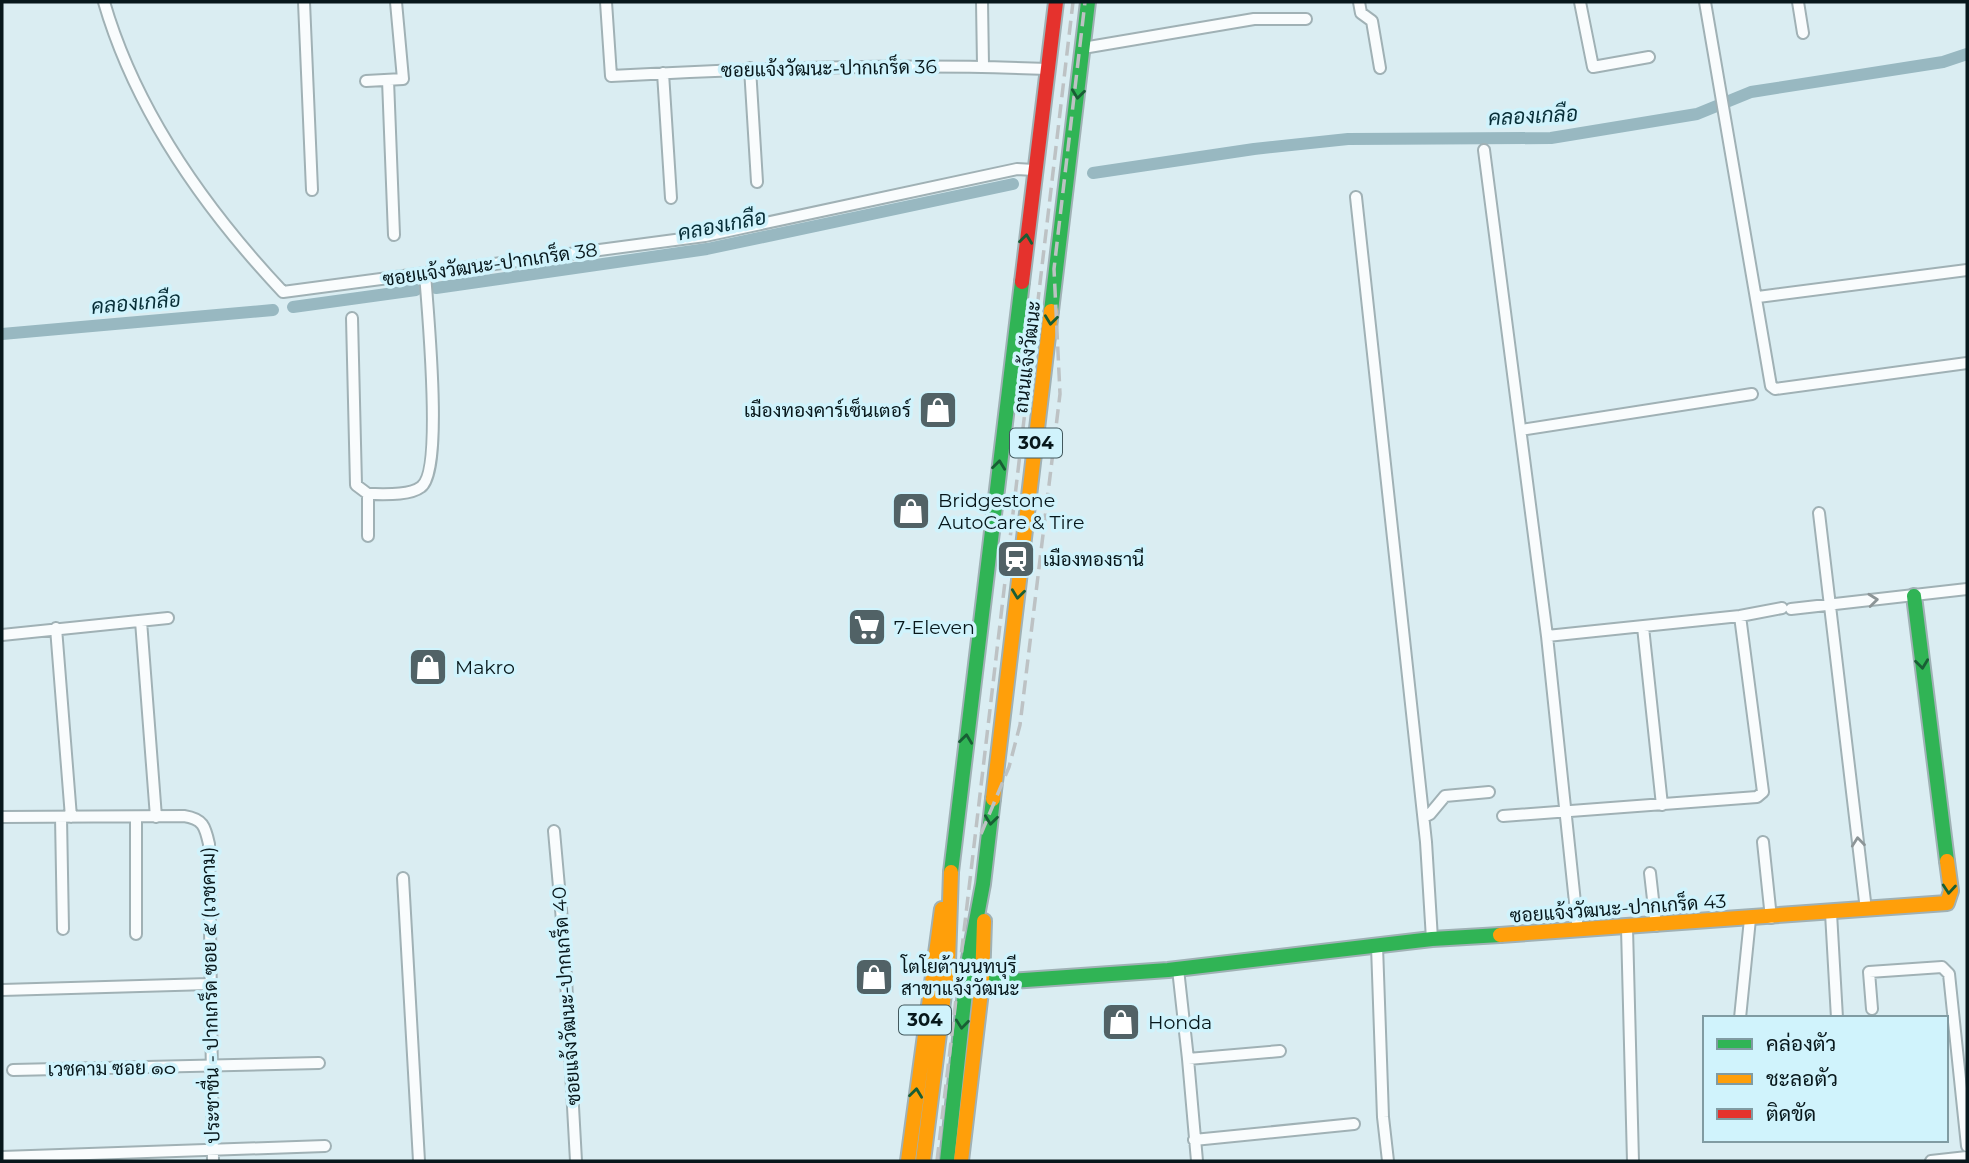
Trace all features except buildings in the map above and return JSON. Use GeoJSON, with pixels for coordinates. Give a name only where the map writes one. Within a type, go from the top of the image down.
{"type":"FeatureCollection","features":[{"type":"Feature","properties":{"kind":"main road","name":"ถนนแจ้งวัฒนะ"},"geometry":{"type":"LineString","coordinates":[[923,1161],[948,962],[950,880],[1056,2]]}},
{"type":"Feature","properties":{"kind":"main road","name":"ถนนแจ้งวัฒนะ"},"geometry":{"type":"LineString","coordinates":[[947,1161],[968,964],[983,884],[1088,2]]}},
{"type":"Feature","properties":{"kind":"main road","name":"ซอยแจ้งวัฒนะ-ปากเกร็ด 43"},"geometry":{"type":"LineString","coordinates":[[982,983],[1178,969],[1432,939],[1627,928],[1947,904],[1951,891],[1914,596]]}},
{"type":"Feature","properties":{"kind":"main road","name":"ถนนแจ้งวัฒนะ"},"geometry":{"type":"LineString","coordinates":[[908,1161],[930,983],[940,919],[950,880]]}},
{"type":"Feature","properties":{"kind":"main road","name":"ถนนแจ้งวัฒนะ"},"geometry":{"type":"LineString","coordinates":[[961,1161],[982,983],[983,884]]}},
{"type":"Feature","properties":{"kind":"street","name":"ซอยแจ้งวัฒนะ-ปากเกร็ด 38"},"geometry":{"type":"LineString","coordinates":[[104,2],[133,80],[163,135],[236,243],[282,292],[705,236],[1017,169],[1034,170]]}},
{"type":"Feature","properties":{"kind":"street"},"geometry":{"type":"LineString","coordinates":[[304,2],[312,190]]}},
{"type":"Feature","properties":{"kind":"street"},"geometry":{"type":"LineString","coordinates":[[366,81],[403,79],[396,2]]}},
{"type":"Feature","properties":{"kind":"street","name":"ซอยแจ้งวัฒนะ-ปากเกร็ด 36"},"geometry":{"type":"LineString","coordinates":[[606,2],[611,76],[750,68],[983,65],[1048,69]]}},
{"type":"Feature","properties":{"kind":"street"},"geometry":{"type":"LineString","coordinates":[[982,2],[983,65]]}},
{"type":"Feature","properties":{"kind":"street"},"geometry":{"type":"LineString","coordinates":[[1580,2],[1593,68],[1649,57]]}},
{"type":"Feature","properties":{"kind":"street"},"geometry":{"type":"LineString","coordinates":[[1705,2],[1772,386],[1775,389],[1967,363]]}},
{"type":"Feature","properties":{"kind":"street"},"geometry":{"type":"LineString","coordinates":[[1798,2],[1803,33]]}},
{"type":"Feature","properties":{"kind":"street"},"geometry":{"type":"LineString","coordinates":[[1360,8],[1372,21],[1380,68]]}},
{"type":"Feature","properties":{"kind":"street"},"geometry":{"type":"LineString","coordinates":[[1083,47],[1254,19],[1306,19]]}},
{"type":"Feature","properties":{"kind":"street"},"geometry":{"type":"LineString","coordinates":[[750,68],[757,182]]}},
{"type":"Feature","properties":{"kind":"street"},"geometry":{"type":"LineString","coordinates":[[663,73],[671,198]]}},
{"type":"Feature","properties":{"kind":"street"},"geometry":{"type":"LineString","coordinates":[[388,80],[394,234]]}},
{"type":"Feature","properties":{"kind":"street"},"geometry":{"type":"LineString","coordinates":[[1484,150],[1547,636],[1578,930]]}},
{"type":"Feature","properties":{"kind":"street"},"geometry":{"type":"LineString","coordinates":[[1356,197],[1423,817],[1432,939]]}},
{"type":"Feature","properties":{"kind":"street"},"geometry":{"type":"LineString","coordinates":[[1758,297],[1967,270]]}},
{"type":"Feature","properties":{"kind":"street"},"geometry":{"type":"LineString","coordinates":[[352,318],[356,485],[368,494],[420,488],[430,471],[433,384],[425,273]]}},
{"type":"Feature","properties":{"kind":"street"},"geometry":{"type":"LineString","coordinates":[[1521,430],[1752,394]]}},
{"type":"Feature","properties":{"kind":"street"},"geometry":{"type":"LineString","coordinates":[[368,494],[368,536]]}},
{"type":"Feature","properties":{"kind":"street"},"geometry":{"type":"LineString","coordinates":[[1819,513],[1866,910]]}},
{"type":"Feature","properties":{"kind":"street"},"geometry":{"type":"LineString","coordinates":[[1547,636],[1967,589]]}},
{"type":"Feature","properties":{"kind":"street"},"geometry":{"type":"LineString","coordinates":[[1503,816],[1757,797],[1763,792],[1740,616]]}},
{"type":"Feature","properties":{"kind":"street"},"geometry":{"type":"LineString","coordinates":[[2,635],[168,618]]}},
{"type":"Feature","properties":{"kind":"street"},"geometry":{"type":"LineString","coordinates":[[142,621],[156,817]]}},
{"type":"Feature","properties":{"kind":"street"},"geometry":{"type":"LineString","coordinates":[[1643,627],[1662,805]]}},
{"type":"Feature","properties":{"kind":"street"},"geometry":{"type":"LineString","coordinates":[[56,628],[66,817],[63,929]]}},
{"type":"Feature","properties":{"kind":"street"},"geometry":{"type":"LineString","coordinates":[[1423,817],[1430,814],[1445,796],[1489,792]]}},
{"type":"Feature","properties":{"kind":"street","name":"ประชาชื่น - ปากเกร็ด ซอย ๕ (เวชคาม)"},"geometry":{"type":"LineString","coordinates":[[2,817],[197,818],[205,825],[209,844],[213,1161]]}},
{"type":"Feature","properties":{"kind":"street"},"geometry":{"type":"LineString","coordinates":[[136,817],[136,934]]}},
{"type":"Feature","properties":{"kind":"street","name":"ซอยแจ้งวัฒนะ-ปากเกร็ด 40"},"geometry":{"type":"LineString","coordinates":[[554,831],[564,943],[576,1161]]}},
{"type":"Feature","properties":{"kind":"street"},"geometry":{"type":"LineString","coordinates":[[1763,842],[1771,918]]}},
{"type":"Feature","properties":{"kind":"street"},"geometry":{"type":"LineString","coordinates":[[1650,873],[1656,926]]}},
{"type":"Feature","properties":{"kind":"street"},"geometry":{"type":"LineString","coordinates":[[403,878],[419,1161]]}},
{"type":"Feature","properties":{"kind":"street"},"geometry":{"type":"LineString","coordinates":[[1831,913],[1837,1016]]}},
{"type":"Feature","properties":{"kind":"street"},"geometry":{"type":"LineString","coordinates":[[1740,1016],[1750,919]]}},
{"type":"Feature","properties":{"kind":"street"},"geometry":{"type":"LineString","coordinates":[[1627,928],[1633,1161]]}},
{"type":"Feature","properties":{"kind":"street"},"geometry":{"type":"LineString","coordinates":[[1377,946],[1383,1117],[1388,1161]]}},
{"type":"Feature","properties":{"kind":"street"},"geometry":{"type":"LineString","coordinates":[[1872,1009],[1869,972],[1942,967],[1950,974],[1967,1146]]}},
{"type":"Feature","properties":{"kind":"street"},"geometry":{"type":"LineString","coordinates":[[1178,969],[1197,1161]]}},
{"type":"Feature","properties":{"kind":"street"},"geometry":{"type":"LineString","coordinates":[[2,990],[209,984]]}},
{"type":"Feature","properties":{"kind":"street"},"geometry":{"type":"LineString","coordinates":[[1188,1059],[1280,1051]]}},
{"type":"Feature","properties":{"kind":"street","name":"เวชคาม ซอย ๑๐"},"geometry":{"type":"LineString","coordinates":[[13,1070],[319,1063]]}},
{"type":"Feature","properties":{"kind":"street"},"geometry":{"type":"LineString","coordinates":[[1194,1140],[1354,1124]]}},
{"type":"Feature","properties":{"kind":"street"},"geometry":{"type":"LineString","coordinates":[[2,1157],[325,1146]]}},
{"type":"Feature","properties":{"kind":"street"},"geometry":{"type":"LineString","coordinates":[[1931,1161],[1967,1157]]}},
{"type":"Feature","properties":{"kind":"waterway","name":"คลองเกลือ"},"geometry":{"type":"LineString","coordinates":[[1093,173],[1254,149],[1348,139],[1551,138],[1697,114],[1751,92],[1943,62],[1967,54]]}},
{"type":"Feature","properties":{"kind":"waterway","name":"คลองเกลือ"},"geometry":{"type":"LineString","coordinates":[[436,288],[707,249],[1013,184]]}},
{"type":"Feature","properties":{"kind":"waterway","name":"คลองเกลือ"},"geometry":{"type":"LineString","coordinates":[[293,307],[416,290]]}},
{"type":"Feature","properties":{"kind":"waterway","name":"คลองเกลือ"},"geometry":{"type":"LineString","coordinates":[[2,334],[273,310]]}},
{"type":"Feature","properties":{"kind":"railway"},"geometry":{"type":"LineString","coordinates":[[937,1161],[1073,2]]}},
{"type":"Feature","properties":{"kind":"railway"},"geometry":{"type":"LineString","coordinates":[[981,834],[1009,767],[1020,725],[1060,394],[1054,269],[1085,2]]}},
{"type":"Feature","properties":{"kind":"traffic: fast"},"geometry":{"type":"LineString","coordinates":[[1051,311],[1088,2]]}},
{"type":"Feature","properties":{"kind":"traffic: fast"},"geometry":{"type":"LineString","coordinates":[[951,872],[1022,282]]}},
{"type":"Feature","properties":{"kind":"traffic: fast"},"geometry":{"type":"LineString","coordinates":[[1914,596],[1947,861]]}},
{"type":"Feature","properties":{"kind":"traffic: fast"},"geometry":{"type":"LineString","coordinates":[[947,1161],[968,964],[983,884],[993,799]]}},
{"type":"Feature","properties":{"kind":"traffic: fast"},"geometry":{"type":"LineString","coordinates":[[982,983],[1168,970],[1432,939],[1500,935]]}},
{"type":"Feature","properties":{"kind":"traffic: slow"},"geometry":{"type":"LineString","coordinates":[[993,799],[1051,311]]}},
{"type":"Feature","properties":{"kind":"traffic: slow"},"geometry":{"type":"LineString","coordinates":[[1500,935],[1947,903],[1951,891],[1947,861]]}},
{"type":"Feature","properties":{"kind":"traffic: slow"},"geometry":{"type":"LineString","coordinates":[[923,1161],[948,962],[951,872]]}},
{"type":"Feature","properties":{"kind":"traffic: slow"},"geometry":{"type":"LineString","coordinates":[[908,1161],[942,909]]}},
{"type":"Feature","properties":{"kind":"traffic: slow"},"geometry":{"type":"LineString","coordinates":[[961,1161],[982,983],[984,921]]}},
{"type":"Feature","properties":{"kind":"traffic: jam"},"geometry":{"type":"LineString","coordinates":[[1022,282],[1056,2]]}},
{"type":"Feature","properties":{"kind":"place","name":"เมืองทองคาร์เซ็นเตอร์"},"geometry":{"type":"Point","coordinates":[938,410]}},
{"type":"Feature","properties":{"kind":"place","name":"Bridgestone AutoCare & Tire"},"geometry":{"type":"Point","coordinates":[911,511]}},
{"type":"Feature","properties":{"kind":"place","name":"เมืองทองธานี"},"geometry":{"type":"Point","coordinates":[1016,559]}},
{"type":"Feature","properties":{"kind":"place","name":"7-Eleven"},"geometry":{"type":"Point","coordinates":[867,627]}},
{"type":"Feature","properties":{"kind":"place","name":"Makro"},"geometry":{"type":"Point","coordinates":[428,667]}},
{"type":"Feature","properties":{"kind":"place","name":"โตโยต้านนทบุรี สาขาแจ้งวัฒนะ"},"geometry":{"type":"Point","coordinates":[874,977]}},
{"type":"Feature","properties":{"kind":"place","name":"Honda"},"geometry":{"type":"Point","coordinates":[1121,1022]}}]}
